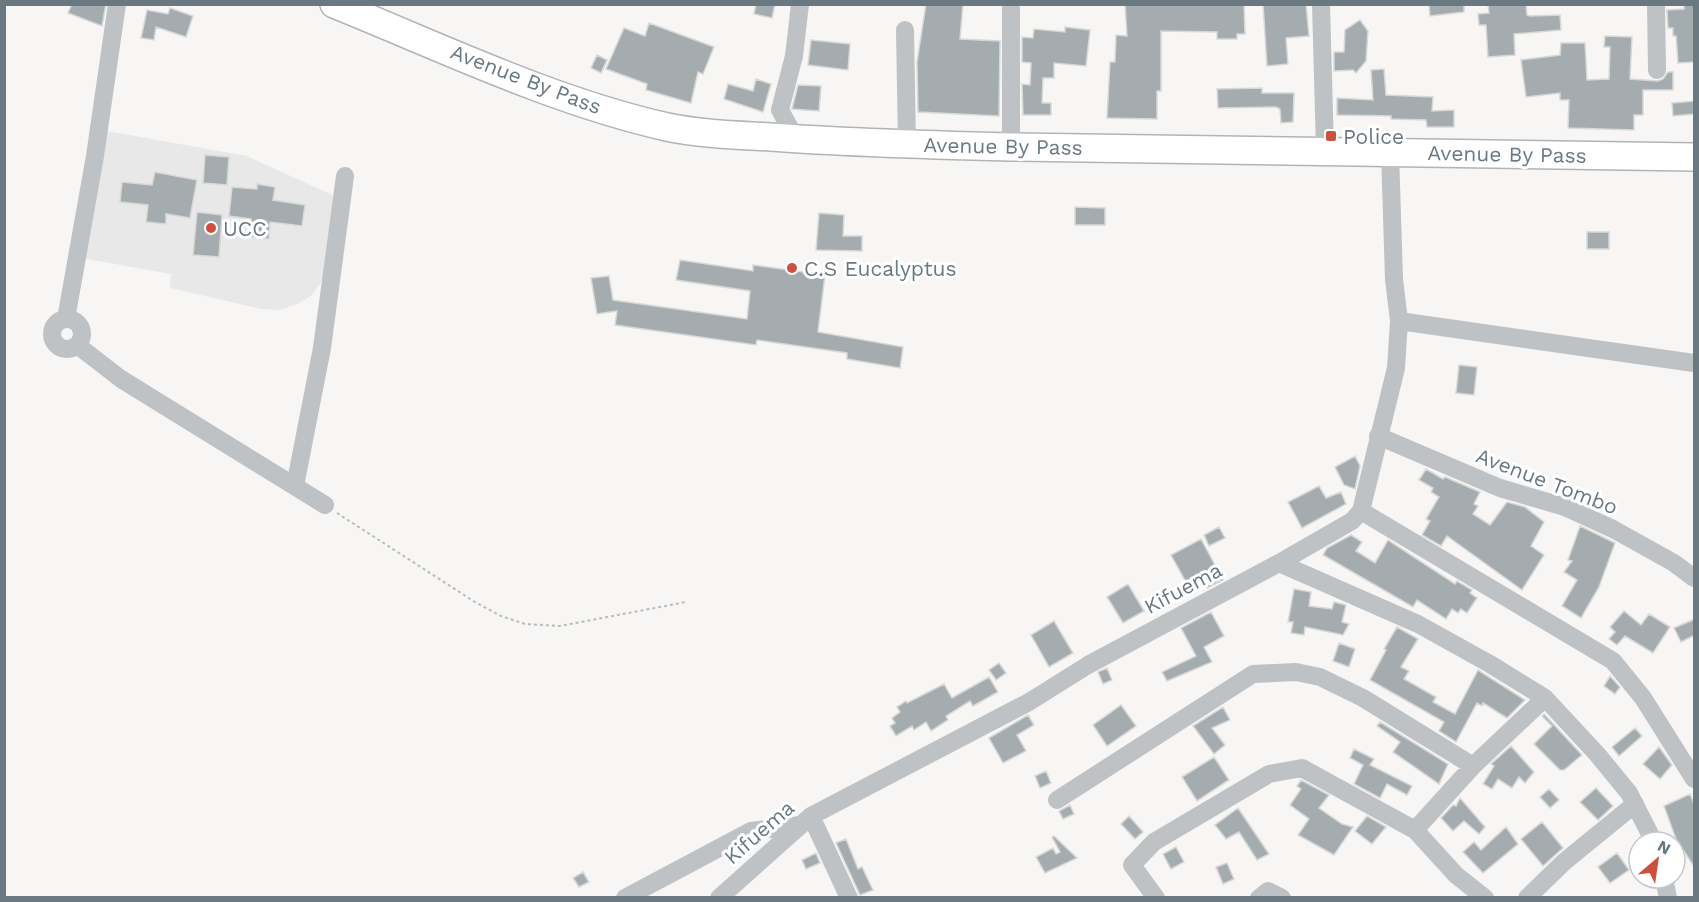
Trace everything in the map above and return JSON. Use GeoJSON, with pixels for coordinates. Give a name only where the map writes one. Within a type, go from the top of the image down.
{"type":"FeatureCollection","features":[{"type":"Feature","properties":{"kind":"highway","name":"Avenue By Pass"},"geometry":{"type":"LineString","coordinates":[[334,4],[500,71],[612,112],[669,127],[796,139],[907,144],[1695,157]]}},
{"type":"Feature","properties":{"kind":"street"},"geometry":{"type":"LineString","coordinates":[[117,4],[95,156],[66,319],[76,322],[82,331],[77,345],[121,378],[325,505]]}},
{"type":"Feature","properties":{"kind":"street"},"geometry":{"type":"LineString","coordinates":[[796,139],[780,110],[794,56],[800,4]]}},
{"type":"Feature","properties":{"kind":"street"},"geometry":{"type":"LineString","coordinates":[[1321,4],[1325,150]]}},
{"type":"Feature","properties":{"kind":"street"},"geometry":{"type":"LineString","coordinates":[[1656,4],[1657,70]]}},
{"type":"Feature","properties":{"kind":"street"},"geometry":{"type":"LineString","coordinates":[[1011,9],[1011,147]]}},
{"type":"Feature","properties":{"kind":"street"},"geometry":{"type":"LineString","coordinates":[[906,30],[907,144]]}},
{"type":"Feature","properties":{"kind":"street"},"geometry":{"type":"LineString","coordinates":[[1390,152],[1394,279],[1399,321],[1394,385],[1378,436],[1361,511],[1613,661],[1643,698],[1695,779]]}},
{"type":"Feature","properties":{"kind":"street"},"geometry":{"type":"LineString","coordinates":[[295,486],[322,348],[345,176]]}},
{"type":"Feature","properties":{"kind":"street"},"geometry":{"type":"LineString","coordinates":[[1399,321],[1695,363]]}},
{"type":"Feature","properties":{"kind":"street","name":"Avenue Tombo"},"geometry":{"type":"LineString","coordinates":[[1378,436],[1500,488],[1566,507],[1613,529],[1674,563],[1695,578]]}},
{"type":"Feature","properties":{"kind":"street","name":"Kifuema"},"geometry":{"type":"LineString","coordinates":[[719,897],[806,820],[1029,702],[1088,664],[1279,563],[1352,521],[1361,511]]}},
{"type":"Feature","properties":{"kind":"street"},"geometry":{"type":"LineString","coordinates":[[1279,563],[1418,624],[1490,663],[1545,698],[1597,754],[1635,804],[1648,830]]}},
{"type":"Feature","properties":{"kind":"street"},"geometry":{"type":"LineString","coordinates":[[1057,800],[1253,674],[1296,672],[1320,677],[1372,704],[1473,766]]}},
{"type":"Feature","properties":{"kind":"street"},"geometry":{"type":"LineString","coordinates":[[1415,830],[1473,766],[1545,698]]}},
{"type":"Feature","properties":{"kind":"street"},"geometry":{"type":"LineString","coordinates":[[1156,897],[1132,865],[1154,842],[1269,774],[1302,768],[1415,830],[1456,875],[1485,897]]}},
{"type":"Feature","properties":{"kind":"street"},"geometry":{"type":"LineString","coordinates":[[1527,897],[1564,862],[1635,804]]}},
{"type":"Feature","properties":{"kind":"street"},"geometry":{"type":"LineString","coordinates":[[625,897],[751,831],[806,820],[849,897]]}},
{"type":"Feature","properties":{"kind":"street"},"geometry":{"type":"LineString","coordinates":[[1258,897],[1268,891],[1282,897]]}},
{"type":"Feature","properties":{"kind":"path"},"geometry":{"type":"LineString","coordinates":[[325,505],[475,602],[501,616],[525,624],[560,626],[686,602]]}},
{"type":"Feature","properties":{"kind":"shaded area","name":"UCC"},"geometry":{"type":"Polygon","coordinates":[[[101,130],[247,156],[341,199],[327,274],[311,296],[299,303],[280,310],[262,309],[170,288],[171,274],[82,258],[101,130]]]}},
{"type":"Feature","properties":{"kind":"building"},"geometry":{"type":"Polygon","coordinates":[[[72,4],[106,4],[102,26],[68,13],[72,4]]]}},
{"type":"Feature","properties":{"kind":"building"},"geometry":{"type":"Polygon","coordinates":[[[756,4],[775,4],[772,18],[754,14],[756,4]]]}},
{"type":"Feature","properties":{"kind":"building"},"geometry":{"type":"Polygon","coordinates":[[[926,4],[963,4],[960,39],[1000,41],[999,116],[918,112],[917,62],[926,4]]]}},
{"type":"Feature","properties":{"kind":"building"},"geometry":{"type":"Polygon","coordinates":[[[1125,4],[1244,4],[1245,34],[1237,34],[1237,39],[1217,39],[1217,32],[1161,31],[1161,91],[1157,91],[1157,119],[1107,118],[1110,62],[1115,62],[1116,35],[1127,36],[1125,4]]]}},
{"type":"Feature","properties":{"kind":"building"},"geometry":{"type":"Polygon","coordinates":[[[1263,4],[1306,4],[1309,36],[1286,38],[1288,64],[1267,66],[1263,4]]]}},
{"type":"Feature","properties":{"kind":"building"},"geometry":{"type":"Polygon","coordinates":[[[1464,4],[1464,12],[1430,16],[1429,5],[1464,4]]]}},
{"type":"Feature","properties":{"kind":"building"},"geometry":{"type":"Polygon","coordinates":[[[1488,4],[1526,4],[1527,15],[1530,16],[1560,15],[1561,30],[1514,34],[1515,55],[1488,57],[1486,25],[1479,25],[1478,14],[1489,13],[1488,4]]]}},
{"type":"Feature","properties":{"kind":"building"},"geometry":{"type":"Polygon","coordinates":[[[1684,4],[1695,4],[1695,62],[1678,63],[1676,36],[1673,36],[1673,28],[1668,28],[1667,10],[1684,9],[1684,4]]]}},
{"type":"Feature","properties":{"kind":"building"},"geometry":{"type":"Polygon","coordinates":[[[170,8],[193,16],[186,37],[156,27],[154,40],[141,38],[147,10],[168,14],[170,8]]]}},
{"type":"Feature","properties":{"kind":"building"},"geometry":{"type":"Polygon","coordinates":[[[1360,20],[1368,31],[1366,61],[1356,73],[1353,70],[1334,71],[1334,52],[1344,52],[1345,30],[1360,20]]]}},
{"type":"Feature","properties":{"kind":"building"},"geometry":{"type":"Polygon","coordinates":[[[649,23],[714,47],[703,74],[698,72],[691,103],[646,90],[647,84],[606,69],[624,28],[645,36],[649,23]]]}},
{"type":"Feature","properties":{"kind":"building"},"geometry":{"type":"Polygon","coordinates":[[[1065,27],[1090,30],[1086,66],[1054,63],[1054,78],[1043,78],[1042,103],[1051,103],[1051,115],[1023,115],[1022,84],[1030,85],[1031,63],[1022,62],[1022,37],[1033,38],[1034,29],[1065,32],[1065,27]]]}},
{"type":"Feature","properties":{"kind":"building"},"geometry":{"type":"Polygon","coordinates":[[[1605,36],[1632,37],[1630,79],[1658,81],[1663,79],[1668,72],[1673,72],[1673,90],[1643,90],[1643,115],[1634,115],[1634,130],[1568,128],[1569,100],[1560,100],[1560,93],[1526,97],[1521,60],[1560,55],[1561,43],[1585,43],[1587,80],[1609,79],[1610,47],[1604,47],[1605,36]]]}},
{"type":"Feature","properties":{"kind":"building"},"geometry":{"type":"Polygon","coordinates":[[[811,40],[850,44],[848,70],[808,65],[811,40]]]}},
{"type":"Feature","properties":{"kind":"building"},"geometry":{"type":"Polygon","coordinates":[[[597,55],[607,60],[601,73],[591,68],[597,55]]]}},
{"type":"Feature","properties":{"kind":"building"},"geometry":{"type":"Polygon","coordinates":[[[1384,69],[1386,95],[1433,97],[1432,111],[1454,110],[1454,127],[1427,127],[1426,120],[1391,119],[1391,116],[1337,115],[1337,98],[1373,100],[1371,70],[1384,69]]]}},
{"type":"Feature","properties":{"kind":"building"},"geometry":{"type":"Polygon","coordinates":[[[756,79],[771,84],[763,112],[724,99],[728,84],[753,91],[756,79]]]}},
{"type":"Feature","properties":{"kind":"building"},"geometry":{"type":"Polygon","coordinates":[[[798,85],[821,86],[819,111],[792,109],[798,85]]]}},
{"type":"Feature","properties":{"kind":"building"},"geometry":{"type":"Polygon","coordinates":[[[1262,88],[1262,93],[1294,93],[1293,122],[1281,123],[1280,109],[1276,107],[1218,108],[1217,89],[1262,88]]]}},
{"type":"Feature","properties":{"kind":"building"},"geometry":{"type":"Polygon","coordinates":[[[1695,101],[1695,114],[1673,116],[1672,103],[1695,101]]]}},
{"type":"Feature","properties":{"kind":"building"},"geometry":{"type":"Polygon","coordinates":[[[205,155],[229,157],[227,185],[203,183],[205,155]]]}},
{"type":"Feature","properties":{"kind":"building"},"geometry":{"type":"Polygon","coordinates":[[[155,172],[197,180],[190,218],[166,214],[166,224],[146,222],[148,205],[120,202],[122,182],[152,185],[155,172]]]}},
{"type":"Feature","properties":{"kind":"building"},"geometry":{"type":"Polygon","coordinates":[[[257,184],[275,187],[273,200],[305,205],[302,226],[270,222],[269,239],[250,237],[251,219],[229,216],[232,187],[257,189],[257,184]]]}},
{"type":"Feature","properties":{"kind":"building"},"geometry":{"type":"Polygon","coordinates":[[[1075,207],[1105,208],[1105,225],[1075,225],[1075,207]]]}},
{"type":"Feature","properties":{"kind":"building"},"geometry":{"type":"Polygon","coordinates":[[[197,212],[222,215],[219,257],[193,255],[197,212]]]}},
{"type":"Feature","properties":{"kind":"building"},"geometry":{"type":"Polygon","coordinates":[[[819,213],[844,215],[843,236],[862,236],[862,251],[816,250],[819,213]]]}},
{"type":"Feature","properties":{"kind":"building"},"geometry":{"type":"Polygon","coordinates":[[[1587,232],[1609,232],[1609,249],[1587,249],[1587,232]]]}},
{"type":"Feature","properties":{"kind":"building"},"geometry":{"type":"Polygon","coordinates":[[[680,260],[753,271],[753,265],[825,275],[818,332],[903,347],[900,368],[847,359],[847,353],[757,340],[756,345],[615,325],[617,311],[597,314],[591,278],[609,276],[613,300],[747,319],[750,291],[676,280],[680,260]]]}},
{"type":"Feature","properties":{"kind":"building"},"geometry":{"type":"Polygon","coordinates":[[[1459,365],[1477,367],[1474,395],[1456,393],[1459,365]]]}},
{"type":"Feature","properties":{"kind":"building"},"geometry":{"type":"Polygon","coordinates":[[[1355,456],[1360,466],[1355,489],[1344,485],[1335,467],[1355,456]]]}},
{"type":"Feature","properties":{"kind":"building"},"geometry":{"type":"Polygon","coordinates":[[[1426,469],[1443,479],[1445,477],[1480,492],[1474,504],[1478,506],[1473,514],[1490,525],[1507,502],[1525,507],[1544,522],[1531,546],[1544,555],[1522,590],[1447,536],[1441,546],[1422,535],[1430,521],[1426,519],[1439,497],[1431,492],[1433,488],[1419,480],[1426,469]]]}},
{"type":"Feature","properties":{"kind":"building"},"geometry":{"type":"Polygon","coordinates":[[[1319,486],[1326,498],[1341,492],[1346,504],[1302,528],[1288,502],[1319,486]]]}},
{"type":"Feature","properties":{"kind":"building"},"geometry":{"type":"Polygon","coordinates":[[[1580,526],[1615,543],[1599,587],[1581,618],[1562,606],[1577,580],[1564,572],[1572,561],[1568,560],[1580,526]]]}},
{"type":"Feature","properties":{"kind":"building"},"geometry":{"type":"Polygon","coordinates":[[[1219,527],[1225,538],[1209,546],[1204,535],[1219,527]]]}},
{"type":"Feature","properties":{"kind":"building"},"geometry":{"type":"Polygon","coordinates":[[[1351,535],[1362,542],[1356,551],[1375,563],[1388,540],[1455,584],[1457,581],[1472,590],[1470,593],[1477,598],[1467,613],[1461,609],[1458,613],[1452,609],[1446,619],[1417,600],[1413,607],[1323,555],[1327,548],[1351,535]]]}},
{"type":"Feature","properties":{"kind":"building"},"geometry":{"type":"Polygon","coordinates":[[[1201,539],[1223,580],[1207,588],[1201,577],[1187,584],[1171,555],[1201,539]]]}},
{"type":"Feature","properties":{"kind":"building"},"geometry":{"type":"Polygon","coordinates":[[[1128,584],[1144,611],[1123,623],[1107,597],[1128,584]]]}},
{"type":"Feature","properties":{"kind":"building"},"geometry":{"type":"Polygon","coordinates":[[[1294,589],[1311,592],[1309,606],[1332,609],[1334,602],[1346,605],[1342,622],[1349,624],[1343,635],[1305,627],[1304,635],[1291,633],[1293,622],[1288,622],[1294,589]]]}},
{"type":"Feature","properties":{"kind":"building"},"geometry":{"type":"Polygon","coordinates":[[[1624,611],[1641,625],[1649,614],[1670,627],[1653,653],[1625,636],[1617,645],[1609,639],[1615,632],[1610,627],[1624,611]]]}},
{"type":"Feature","properties":{"kind":"building"},"geometry":{"type":"Polygon","coordinates":[[[1211,612],[1224,636],[1204,647],[1212,662],[1167,681],[1162,672],[1196,656],[1181,628],[1211,612]]]}},
{"type":"Feature","properties":{"kind":"building"},"geometry":{"type":"Polygon","coordinates":[[[1695,619],[1695,635],[1681,642],[1674,628],[1695,619]]]}},
{"type":"Feature","properties":{"kind":"building"},"geometry":{"type":"Polygon","coordinates":[[[1054,621],[1073,653],[1049,667],[1031,635],[1054,621]]]}},
{"type":"Feature","properties":{"kind":"building"},"geometry":{"type":"Polygon","coordinates":[[[1397,627],[1418,639],[1401,667],[1409,671],[1404,679],[1436,697],[1433,702],[1455,714],[1478,670],[1525,700],[1507,718],[1483,703],[1482,706],[1477,703],[1456,742],[1439,731],[1444,722],[1370,680],[1397,627]]]}},
{"type":"Feature","properties":{"kind":"building"},"geometry":{"type":"Polygon","coordinates":[[[1339,643],[1355,649],[1349,667],[1333,661],[1339,643]]]}},
{"type":"Feature","properties":{"kind":"building"},"geometry":{"type":"Polygon","coordinates":[[[999,663],[1006,673],[996,680],[989,670],[999,663]]]}},
{"type":"Feature","properties":{"kind":"building"},"geometry":{"type":"Polygon","coordinates":[[[1107,668],[1112,680],[1103,684],[1098,672],[1107,668]]]}},
{"type":"Feature","properties":{"kind":"building"},"geometry":{"type":"Polygon","coordinates":[[[1610,676],[1620,687],[1615,694],[1604,686],[1610,676]]]}},
{"type":"Feature","properties":{"kind":"building"},"geometry":{"type":"Polygon","coordinates":[[[989,677],[998,692],[973,706],[970,701],[946,716],[948,720],[931,731],[926,722],[914,730],[912,726],[896,736],[890,726],[895,723],[892,718],[900,712],[897,707],[906,701],[907,703],[944,684],[952,698],[989,677]]]}},
{"type":"Feature","properties":{"kind":"building"},"geometry":{"type":"Polygon","coordinates":[[[1121,705],[1136,726],[1107,746],[1093,725],[1121,705]]]}},
{"type":"Feature","properties":{"kind":"building"},"geometry":{"type":"Polygon","coordinates":[[[1223,707],[1230,720],[1212,728],[1225,745],[1214,754],[1193,726],[1223,707]]]}},
{"type":"Feature","properties":{"kind":"building"},"geometry":{"type":"Polygon","coordinates":[[[1544,714],[1582,755],[1564,770],[1560,770],[1534,744],[1552,726],[1542,716],[1544,714]]]}},
{"type":"Feature","properties":{"kind":"building"},"geometry":{"type":"Polygon","coordinates":[[[1028,715],[1034,725],[1017,735],[1026,751],[1003,763],[989,738],[1028,715]]]}},
{"type":"Feature","properties":{"kind":"building"},"geometry":{"type":"Polygon","coordinates":[[[1380,722],[1448,764],[1439,784],[1393,752],[1400,742],[1377,726],[1380,722]]]}},
{"type":"Feature","properties":{"kind":"building"},"geometry":{"type":"Polygon","coordinates":[[[1635,728],[1642,736],[1619,756],[1612,747],[1635,728]]]}},
{"type":"Feature","properties":{"kind":"building"},"geometry":{"type":"Polygon","coordinates":[[[1511,746],[1534,772],[1525,783],[1519,777],[1512,788],[1498,779],[1492,789],[1483,784],[1494,766],[1491,764],[1511,746]]]}},
{"type":"Feature","properties":{"kind":"building"},"geometry":{"type":"Polygon","coordinates":[[[1659,747],[1672,765],[1660,779],[1643,764],[1659,747]]]}},
{"type":"Feature","properties":{"kind":"building"},"geometry":{"type":"Polygon","coordinates":[[[1354,749],[1374,759],[1370,765],[1412,786],[1407,795],[1387,784],[1380,798],[1354,784],[1363,765],[1350,758],[1354,749]]]}},
{"type":"Feature","properties":{"kind":"building"},"geometry":{"type":"Polygon","coordinates":[[[1214,757],[1229,780],[1197,801],[1182,777],[1214,757]]]}},
{"type":"Feature","properties":{"kind":"building"},"geometry":{"type":"Polygon","coordinates":[[[1046,771],[1051,783],[1040,788],[1035,776],[1046,771]]]}},
{"type":"Feature","properties":{"kind":"building"},"geometry":{"type":"Polygon","coordinates":[[[1301,780],[1329,795],[1319,808],[1342,824],[1353,827],[1334,855],[1298,835],[1309,819],[1290,805],[1301,789],[1297,786],[1301,780]]]}},
{"type":"Feature","properties":{"kind":"building"},"geometry":{"type":"Polygon","coordinates":[[[1596,788],[1613,806],[1598,820],[1580,802],[1596,788]]]}},
{"type":"Feature","properties":{"kind":"building"},"geometry":{"type":"Polygon","coordinates":[[[1549,789],[1559,800],[1550,808],[1540,797],[1549,789]]]}},
{"type":"Feature","properties":{"kind":"building"},"geometry":{"type":"Polygon","coordinates":[[[1690,794],[1695,806],[1695,868],[1687,856],[1687,830],[1673,830],[1664,806],[1690,794]]]}},
{"type":"Feature","properties":{"kind":"building"},"geometry":{"type":"Polygon","coordinates":[[[1460,798],[1485,827],[1479,834],[1464,821],[1453,831],[1441,818],[1453,805],[1456,806],[1460,798]]]}},
{"type":"Feature","properties":{"kind":"building"},"geometry":{"type":"Polygon","coordinates":[[[1070,805],[1074,814],[1063,819],[1059,811],[1070,805]]]}},
{"type":"Feature","properties":{"kind":"building"},"geometry":{"type":"Polygon","coordinates":[[[1238,808],[1269,854],[1257,860],[1239,832],[1226,839],[1215,825],[1238,808]]]}},
{"type":"Feature","properties":{"kind":"building"},"geometry":{"type":"Polygon","coordinates":[[[1129,816],[1143,832],[1135,839],[1121,824],[1129,816]]]}},
{"type":"Feature","properties":{"kind":"building"},"geometry":{"type":"Polygon","coordinates":[[[1367,816],[1386,827],[1372,844],[1355,831],[1367,816]]]}},
{"type":"Feature","properties":{"kind":"building"},"geometry":{"type":"Polygon","coordinates":[[[1542,822],[1563,848],[1543,866],[1521,839],[1542,822]]]}},
{"type":"Feature","properties":{"kind":"building"},"geometry":{"type":"Polygon","coordinates":[[[1506,827],[1518,844],[1483,873],[1463,852],[1474,842],[1481,850],[1506,827]]]}},
{"type":"Feature","properties":{"kind":"building"},"geometry":{"type":"Polygon","coordinates":[[[1054,836],[1077,858],[1045,873],[1036,857],[1053,848],[1056,854],[1060,852],[1052,837],[1054,836]]]}},
{"type":"Feature","properties":{"kind":"building"},"geometry":{"type":"Polygon","coordinates":[[[846,839],[858,869],[862,867],[873,890],[860,895],[836,843],[846,839]]]}},
{"type":"Feature","properties":{"kind":"building"},"geometry":{"type":"Polygon","coordinates":[[[1176,847],[1184,862],[1171,869],[1163,854],[1176,847]]]}},
{"type":"Feature","properties":{"kind":"building"},"geometry":{"type":"Polygon","coordinates":[[[816,853],[820,863],[806,869],[802,860],[816,853]]]}},
{"type":"Feature","properties":{"kind":"building"},"geometry":{"type":"Polygon","coordinates":[[[1617,853],[1627,867],[1627,871],[1610,883],[1598,867],[1617,853]]]}},
{"type":"Feature","properties":{"kind":"building"},"geometry":{"type":"Polygon","coordinates":[[[1227,863],[1234,879],[1223,884],[1216,867],[1227,863]]]}},
{"type":"Feature","properties":{"kind":"building"},"geometry":{"type":"Polygon","coordinates":[[[583,872],[589,882],[579,887],[573,878],[583,872]]]}},
{"type":"Feature","properties":{"kind":"place","name":"Police"},"geometry":{"type":"Point","coordinates":[1331,136]}},
{"type":"Feature","properties":{"kind":"place","name":"UCC"},"geometry":{"type":"Point","coordinates":[211,228]}},
{"type":"Feature","properties":{"kind":"place","name":"C.S Eucalyptus"},"geometry":{"type":"Point","coordinates":[792,268]}}]}
